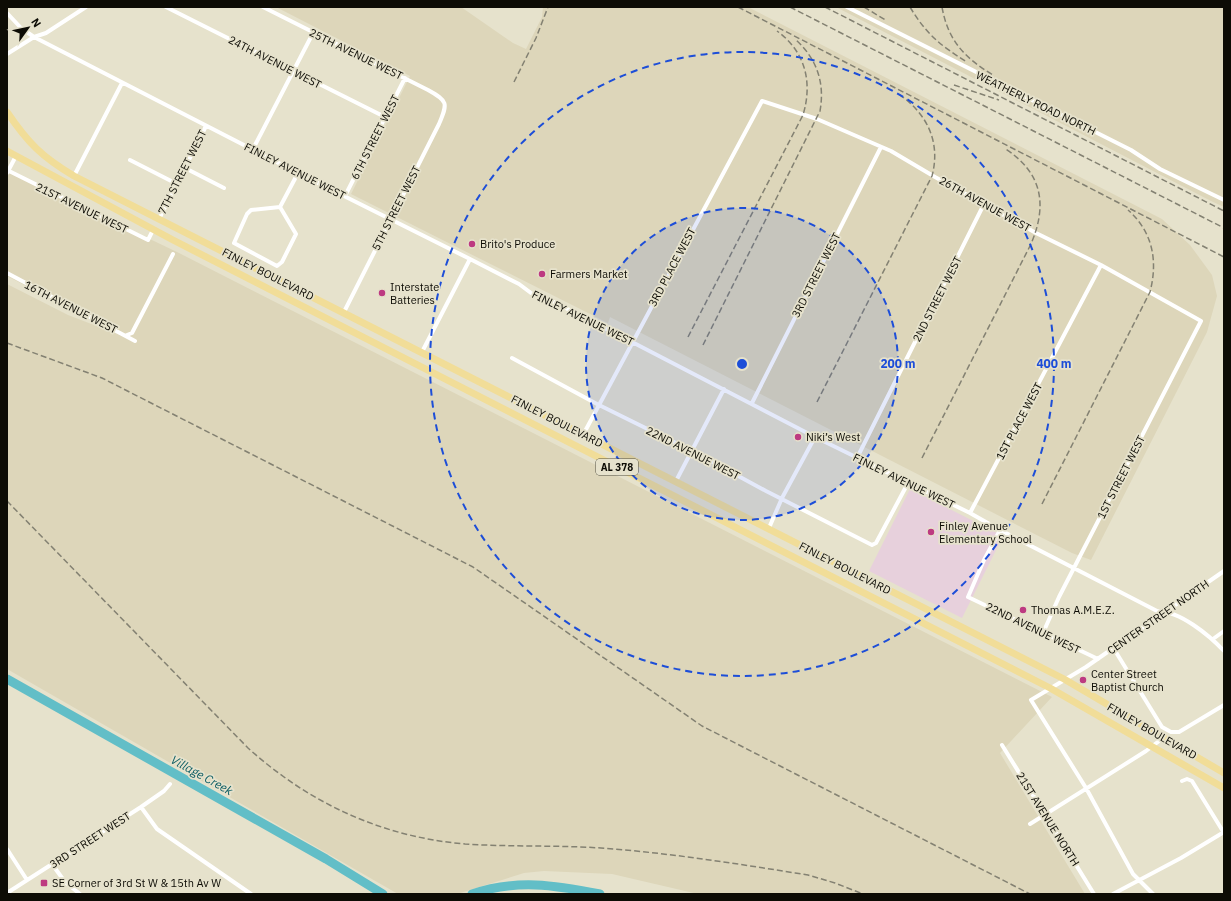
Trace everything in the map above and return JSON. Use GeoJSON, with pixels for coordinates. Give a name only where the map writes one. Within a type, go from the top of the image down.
{"type":"FeatureCollection","features":[{"type":"Feature","properties":{"kind":"main road","name":"FINLEY BOULEVARD"},"geometry":{"type":"LineString","coordinates":[[7,112],[30,144],[41,154],[74,176],[769,528],[953,624],[1064,679],[1224,773]]}},
{"type":"Feature","properties":{"kind":"main road","name":"FINLEY BOULEVARD"},"geometry":{"type":"LineString","coordinates":[[7,152],[153,230],[1050,688],[1224,788]]}},
{"type":"Feature","properties":{"kind":"main road"},"geometry":{"type":"LineString","coordinates":[[70,186],[74,176]]}},
{"type":"Feature","properties":{"kind":"main road"},"geometry":{"type":"LineString","coordinates":[[153,230],[159,219]]}},
{"type":"Feature","properties":{"kind":"main road"},"geometry":{"type":"LineString","coordinates":[[337,324],[344,312]]}},
{"type":"Feature","properties":{"kind":"main road"},"geometry":{"type":"LineString","coordinates":[[417,365],[422,352]]}},
{"type":"Feature","properties":{"kind":"main road"},"geometry":{"type":"LineString","coordinates":[[484,399],[487,386]]}},
{"type":"Feature","properties":{"kind":"main road"},"geometry":{"type":"LineString","coordinates":[[577,446],[583,435]]}},
{"type":"Feature","properties":{"kind":"main road"},"geometry":{"type":"LineString","coordinates":[[670,494],[676,482]]}},
{"type":"Feature","properties":{"kind":"main road"},"geometry":{"type":"LineString","coordinates":[[762,541],[769,528]]}},
{"type":"Feature","properties":{"kind":"main road"},"geometry":{"type":"LineString","coordinates":[[948,635],[953,624]]}},
{"type":"Feature","properties":{"kind":"street"},"geometry":{"type":"LineString","coordinates":[[7,54],[34,37],[46,33],[86,7]]}},
{"type":"Feature","properties":{"kind":"street","name":"24TH AVENUE WEST"},"geometry":{"type":"LineString","coordinates":[[166,7],[385,117]]}},
{"type":"Feature","properties":{"kind":"street","name":"25TH AVENUE WEST"},"geometry":{"type":"LineString","coordinates":[[263,7],[443,98],[445,104]]}},
{"type":"Feature","properties":{"kind":"street","name":"WEATHERLY ROAD NORTH"},"geometry":{"type":"LineString","coordinates":[[847,7],[1131,150],[1160,169],[1224,200]]}},
{"type":"Feature","properties":{"kind":"street","name":"FINLEY AVENUE WEST"},"geometry":{"type":"LineString","coordinates":[[7,13],[21,28],[34,37],[298,173],[519,284],[531,293],[552,301],[752,403],[815,437],[970,513],[1074,569],[1157,611],[1166,611],[1193,625],[1213,639],[1224,651]]}},
{"type":"Feature","properties":{"kind":"street"},"geometry":{"type":"LineString","coordinates":[[253,149],[313,32]]}},
{"type":"Feature","properties":{"kind":"street","name":"6TH STREET WEST"},"geometry":{"type":"LineString","coordinates":[[345,196],[405,78]]}},
{"type":"Feature","properties":{"kind":"street"},"geometry":{"type":"LineString","coordinates":[[74,176],[122,83]]}},
{"type":"Feature","properties":{"kind":"street","name":"26TH AVENUE WEST"},"geometry":{"type":"LineString","coordinates":[[762,101],[817,119],[881,147],[1036,233],[1101,265],[1201,321]]}},
{"type":"Feature","properties":{"kind":"street","name":"3RD PLACE WEST"},"geometry":{"type":"LineString","coordinates":[[583,435],[762,101]]}},
{"type":"Feature","properties":{"kind":"street","name":"5TH STREET WEST"},"geometry":{"type":"LineString","coordinates":[[344,312],[439,124],[445,110],[445,104]]}},
{"type":"Feature","properties":{"kind":"street","name":"7TH STREET WEST"},"geometry":{"type":"LineString","coordinates":[[159,219],[206,126]]}},
{"type":"Feature","properties":{"kind":"street","name":"3RD STREET WEST"},"geometry":{"type":"LineString","coordinates":[[752,403],[881,147]]}},
{"type":"Feature","properties":{"kind":"street"},"geometry":{"type":"LineString","coordinates":[[7,171],[16,156]]}},
{"type":"Feature","properties":{"kind":"street"},"geometry":{"type":"LineString","coordinates":[[130,160],[177,184]]}},
{"type":"Feature","properties":{"kind":"street"},"geometry":{"type":"LineString","coordinates":[[185,168],[224,188]]}},
{"type":"Feature","properties":{"kind":"street","name":"21ST AVENUE WEST"},"geometry":{"type":"LineString","coordinates":[[7,171],[148,240],[153,230]]}},
{"type":"Feature","properties":{"kind":"street"},"geometry":{"type":"LineString","coordinates":[[280,207],[298,173]]}},
{"type":"Feature","properties":{"kind":"street","name":"2ND STREET WEST"},"geometry":{"type":"LineString","coordinates":[[857,458],[984,204]]}},
{"type":"Feature","properties":{"kind":"street"},"geometry":{"type":"LineString","coordinates":[[280,207],[296,234],[282,262],[277,266],[234,245],[237,234],[247,214],[253,208],[280,207]]}},
{"type":"Feature","properties":{"kind":"street"},"geometry":{"type":"LineString","coordinates":[[127,336],[132,333],[173,254]]}},
{"type":"Feature","properties":{"kind":"street"},"geometry":{"type":"LineString","coordinates":[[422,352],[470,259]]}},
{"type":"Feature","properties":{"kind":"street","name":"1ST PLACE WEST"},"geometry":{"type":"LineString","coordinates":[[970,513],[1101,265]]}},
{"type":"Feature","properties":{"kind":"street","name":"16TH AVENUE WEST"},"geometry":{"type":"LineString","coordinates":[[7,274],[135,341]]}},
{"type":"Feature","properties":{"kind":"street","name":"1ST STREET WEST"},"geometry":{"type":"LineString","coordinates":[[1043,633],[1074,569],[1201,321]]}},
{"type":"Feature","properties":{"kind":"street","name":"22ND AVENUE WEST"},"geometry":{"type":"LineString","coordinates":[[512,358],[599,405],[692,451],[766,491],[872,545],[876,543],[908,483]]}},
{"type":"Feature","properties":{"kind":"street"},"geometry":{"type":"LineString","coordinates":[[676,482],[724,389]]}},
{"type":"Feature","properties":{"kind":"street"},"geometry":{"type":"LineString","coordinates":[[769,528],[782,498],[815,437]]}},
{"type":"Feature","properties":{"kind":"street","name":"22ND AVENUE WEST"},"geometry":{"type":"LineString","coordinates":[[1000,530],[984,560],[968,597],[1098,659]]}},
{"type":"Feature","properties":{"kind":"street","name":"CENTER STREET NORTH"},"geometry":{"type":"LineString","coordinates":[[1050,688],[1114,649],[1224,571]]}},
{"type":"Feature","properties":{"kind":"street"},"geometry":{"type":"LineString","coordinates":[[1213,639],[1224,631]]}},
{"type":"Feature","properties":{"kind":"street"},"geometry":{"type":"LineString","coordinates":[[1114,649],[1162,727],[1171,732],[1179,732],[1224,705]]}},
{"type":"Feature","properties":{"kind":"street"},"geometry":{"type":"LineString","coordinates":[[1050,688],[1031,700],[1086,788],[1133,874],[1153,894]]}},
{"type":"Feature","properties":{"kind":"street"},"geometry":{"type":"LineString","coordinates":[[1030,824],[1163,738]]}},
{"type":"Feature","properties":{"kind":"street","name":"21ST AVENUE NORTH"},"geometry":{"type":"LineString","coordinates":[[1002,745],[1094,894]]}},
{"type":"Feature","properties":{"kind":"street"},"geometry":{"type":"LineString","coordinates":[[1113,894],[1139,881],[1224,832],[1192,781],[1187,779],[1182,781]]}},
{"type":"Feature","properties":{"kind":"street","name":"3RD STREET WEST"},"geometry":{"type":"LineString","coordinates":[[7,893],[141,807],[164,791],[170,784]]}},
{"type":"Feature","properties":{"kind":"street"},"geometry":{"type":"LineString","coordinates":[[141,807],[157,829],[251,894]]}},
{"type":"Feature","properties":{"kind":"street"},"geometry":{"type":"LineString","coordinates":[[7,849],[27,880]]}},
{"type":"Feature","properties":{"kind":"street"},"geometry":{"type":"LineString","coordinates":[[52,864],[65,882],[80,894]]}},
{"type":"Feature","properties":{"kind":"shaded area"},"geometry":{"type":"Polygon","coordinates":[[[276,7],[461,7],[513,43],[526,49],[542,17],[543,7],[748,7],[1162,219],[1190,245],[1212,275],[1217,296],[1207,332],[1091,560],[1072,553],[610,317],[608,323],[351,194],[410,76],[276,7]]]}},
{"type":"Feature","properties":{"kind":"shaded area"},"geometry":{"type":"Polygon","coordinates":[[[836,7],[1224,7],[1224,207],[1211,201],[836,7]]]}},
{"type":"Feature","properties":{"kind":"shaded area"},"geometry":{"type":"Polygon","coordinates":[[[8,171],[179,253],[1052,697],[1000,753],[1085,894],[698,894],[612,874],[544,871],[524,873],[457,894],[398,894],[7,669],[7,284],[68,315],[120,335],[7,276],[8,171]]]}},
{"type":"Feature","properties":{"kind":"shaded area"},"geometry":{"type":"Polygon","coordinates":[[[910,489],[1003,536],[962,618],[869,571],[910,489]]]}},
{"type":"Feature","properties":{"kind":"waterway","name":"Village Creek"},"geometry":{"type":"LineString","coordinates":[[7,679],[326,859],[383,894]]}},
{"type":"Feature","properties":{"kind":"waterway","name":"Village Creek"},"geometry":{"type":"LineString","coordinates":[[472,894],[488,889],[520,885],[551,886],[600,894]]}},
{"type":"Feature","properties":{"kind":"railway"},"geometry":{"type":"LineString","coordinates":[[514,82],[536,38],[548,7]]}},
{"type":"Feature","properties":{"kind":"railway"},"geometry":{"type":"LineString","coordinates":[[738,7],[1224,257]]}},
{"type":"Feature","properties":{"kind":"railway"},"geometry":{"type":"LineString","coordinates":[[790,7],[1224,228]]}},
{"type":"Feature","properties":{"kind":"railway"},"geometry":{"type":"LineString","coordinates":[[825,7],[1224,211]]}},
{"type":"Feature","properties":{"kind":"railway"},"geometry":{"type":"LineString","coordinates":[[864,7],[887,21]]}},
{"type":"Feature","properties":{"kind":"railway"},"geometry":{"type":"LineString","coordinates":[[910,7],[922,25],[935,39],[967,62]]}},
{"type":"Feature","properties":{"kind":"railway"},"geometry":{"type":"LineString","coordinates":[[942,7],[953,39],[966,55],[993,75]]}},
{"type":"Feature","properties":{"kind":"railway"},"geometry":{"type":"LineString","coordinates":[[688,337],[803,115],[807,91],[807,79],[804,68],[794,48],[787,39],[777,31]]}},
{"type":"Feature","properties":{"kind":"railway"},"geometry":{"type":"LineString","coordinates":[[703,345],[820,111],[821,91],[818,72],[809,55],[796,40]]}},
{"type":"Feature","properties":{"kind":"railway"},"geometry":{"type":"LineString","coordinates":[[954,85],[999,100]]}},
{"type":"Feature","properties":{"kind":"railway"},"geometry":{"type":"LineString","coordinates":[[817,402],[932,176],[935,152],[930,130],[918,111],[900,95]]}},
{"type":"Feature","properties":{"kind":"railway"},"geometry":{"type":"LineString","coordinates":[[922,458],[1031,244],[1036,229],[1040,202],[1034,178],[1017,157],[1004,148]]}},
{"type":"Feature","properties":{"kind":"railway"},"geometry":{"type":"LineString","coordinates":[[1042,504],[1150,292],[1153,269],[1151,248],[1148,237],[1143,228],[1128,210]]}},
{"type":"Feature","properties":{"kind":"railway"},"geometry":{"type":"LineString","coordinates":[[7,343],[102,378],[473,567],[702,726],[1030,894]]}},
{"type":"Feature","properties":{"kind":"railway"},"geometry":{"type":"LineString","coordinates":[[7,501],[248,748],[271,768],[296,785],[322,801],[348,814],[405,834],[434,840],[482,845],[601,848],[679,856],[808,875],[835,883],[863,894]]}},
{"type":"Feature","properties":{"kind":"place","name":"Brito's Produce"},"geometry":{"type":"Point","coordinates":[472,244]}},
{"type":"Feature","properties":{"kind":"place","name":"Farmers Market"},"geometry":{"type":"Point","coordinates":[542,274]}},
{"type":"Feature","properties":{"kind":"place","name":"Interstate Batteries"},"geometry":{"type":"Point","coordinates":[382,293]}},
{"type":"Feature","properties":{"kind":"place","name":"Niki’s West"},"geometry":{"type":"Point","coordinates":[798,437]}},
{"type":"Feature","properties":{"kind":"place","name":"Finley Avenue Elementary School"},"geometry":{"type":"Point","coordinates":[931,532]}},
{"type":"Feature","properties":{"kind":"place","name":"Thomas A.M.E.Z."},"geometry":{"type":"Point","coordinates":[1023,610]}},
{"type":"Feature","properties":{"kind":"place","name":"Center Street Baptist Church"},"geometry":{"type":"Point","coordinates":[1083,680]}},
{"type":"Feature","properties":{"kind":"place","name":"SE Corner of 3rd St W & 15th Av W"},"geometry":{"type":"Point","coordinates":[44,883]}}]}
